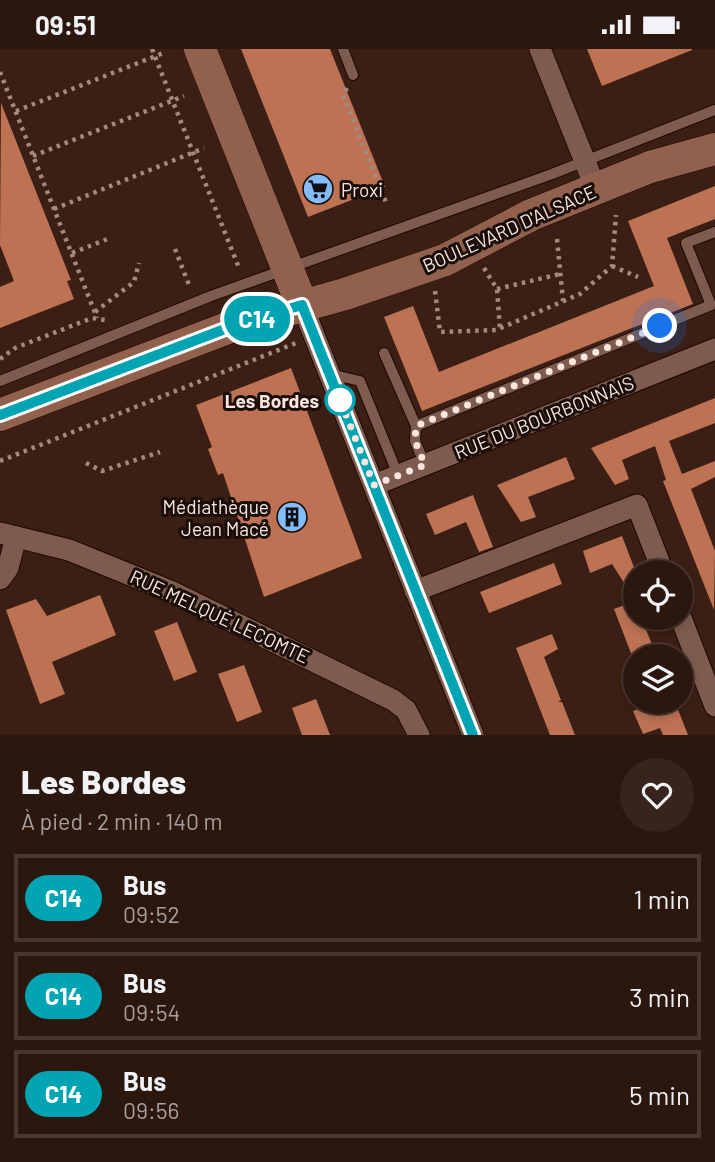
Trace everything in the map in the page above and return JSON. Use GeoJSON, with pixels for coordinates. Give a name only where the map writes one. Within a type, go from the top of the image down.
{"type":"FeatureCollection","features":[{"type":"Feature","properties":{"kind":"street"},"geometry":{"type":"LineString","coordinates":[[200,49],[473,735]]}},
{"type":"Feature","properties":{"kind":"street"},"geometry":{"type":"LineString","coordinates":[[540,49],[590,175]]}},
{"type":"Feature","properties":{"kind":"street","name":"BOULEVARD D'ALSACE"},"geometry":{"type":"LineString","coordinates":[[0,415],[238,324],[345,294],[465,252],[531,215],[590,175],[650,167],[715,149]]}},
{"type":"Feature","properties":{"kind":"street","name":"RUE DU BOURBONNAIS"},"geometry":{"type":"LineString","coordinates":[[374,485],[715,349]]}},
{"type":"Feature","properties":{"kind":"street"},"geometry":{"type":"LineString","coordinates":[[415,590],[637,505],[658,560]]}},
{"type":"Feature","properties":{"kind":"street"},"geometry":{"type":"LineString","coordinates":[[0,579],[8,568],[8,535]]}},
{"type":"Feature","properties":{"kind":"street","name":"RUE MELQUÉ LECOMTE"},"geometry":{"type":"LineString","coordinates":[[8,535],[103,562],[233,619],[393,700],[406,710],[419,735]]}},
{"type":"Feature","properties":{"kind":"street"},"geometry":{"type":"LineString","coordinates":[[686,630],[715,706]]}},
{"type":"Feature","properties":{"kind":"lane"},"geometry":{"type":"LineString","coordinates":[[342,49],[353,75]]}},
{"type":"Feature","properties":{"kind":"lane"},"geometry":{"type":"LineString","coordinates":[[0,381],[211,296],[590,175],[715,110]]}},
{"type":"Feature","properties":{"kind":"lane"},"geometry":{"type":"LineString","coordinates":[[416,426],[711,305],[686,243],[715,232]]}},
{"type":"Feature","properties":{"kind":"lane"},"geometry":{"type":"LineString","coordinates":[[384,353],[416,426],[415,441],[425,465]]}},
{"type":"Feature","properties":{"kind":"lane"},"geometry":{"type":"LineString","coordinates":[[330,374],[360,381],[398,475]]}},
{"type":"Feature","properties":{"kind":"path"},"geometry":{"type":"LineString","coordinates":[[152,49],[239,268]]}},
{"type":"Feature","properties":{"kind":"path"},"geometry":{"type":"LineString","coordinates":[[16,111],[166,52]]}},
{"type":"Feature","properties":{"kind":"path"},"geometry":{"type":"LineString","coordinates":[[0,72],[98,319]]}},
{"type":"Feature","properties":{"kind":"path"},"geometry":{"type":"LineString","coordinates":[[353,75],[343,95],[387,205]]}},
{"type":"Feature","properties":{"kind":"path"},"geometry":{"type":"LineString","coordinates":[[33,156],[184,96]]}},
{"type":"Feature","properties":{"kind":"path"},"geometry":{"type":"LineString","coordinates":[[54,209],[204,148]]}},
{"type":"Feature","properties":{"kind":"path"},"geometry":{"type":"LineString","coordinates":[[435,287],[440,332],[500,329],[580,294],[612,266],[616,215]]}},
{"type":"Feature","properties":{"kind":"path"},"geometry":{"type":"LineString","coordinates":[[72,253],[110,238]]}},
{"type":"Feature","properties":{"kind":"path"},"geometry":{"type":"LineString","coordinates":[[557,239],[563,301]]}},
{"type":"Feature","properties":{"kind":"path"},"geometry":{"type":"LineString","coordinates":[[175,249],[189,285]]}},
{"type":"Feature","properties":{"kind":"path"},"geometry":{"type":"LineString","coordinates":[[95,312],[134,282],[138,263]]}},
{"type":"Feature","properties":{"kind":"path"},"geometry":{"type":"LineString","coordinates":[[612,266],[638,277]]}},
{"type":"Feature","properties":{"kind":"path"},"geometry":{"type":"LineString","coordinates":[[484,268],[497,289],[500,329]]}},
{"type":"Feature","properties":{"kind":"path"},"geometry":{"type":"LineString","coordinates":[[497,289],[560,274]]}},
{"type":"Feature","properties":{"kind":"path"},"geometry":{"type":"LineString","coordinates":[[0,461],[304,340]]}},
{"type":"Feature","properties":{"kind":"path"},"geometry":{"type":"LineString","coordinates":[[86,463],[102,471],[160,452]]}},
{"type":"Feature","properties":{"kind":"building"},"geometry":{"type":"Polygon","coordinates":[[[241,49],[330,49],[385,187],[308,217],[241,49]]]}},
{"type":"Feature","properties":{"kind":"building"},"geometry":{"type":"Polygon","coordinates":[[[587,49],[692,49],[692,50],[602,86],[587,49]]]}},
{"type":"Feature","properties":{"kind":"building"},"geometry":{"type":"Polygon","coordinates":[[[1,103],[71,280],[67,281],[74,299],[0,328],[0,287],[14,281],[0,245],[1,103]]]}},
{"type":"Feature","properties":{"kind":"building"},"geometry":{"type":"Polygon","coordinates":[[[715,186],[715,219],[667,238],[693,304],[422,411],[384,317],[413,306],[439,372],[654,286],[628,221],[715,186]]]}},
{"type":"Feature","properties":{"kind":"building","name":"Médiathèque Jean Macé"},"geometry":{"type":"Polygon","coordinates":[[[291,368],[362,558],[264,597],[223,473],[218,475],[208,449],[212,447],[196,405],[291,368]]]}},
{"type":"Feature","properties":{"kind":"building"},"geometry":{"type":"Polygon","coordinates":[[[715,398],[715,423],[669,441],[682,474],[715,461],[715,477],[691,489],[715,551],[714,610],[663,481],[666,480],[655,446],[622,460],[629,479],[615,485],[591,448],[715,398]]]}},
{"type":"Feature","properties":{"kind":"building"},"geometry":{"type":"Polygon","coordinates":[[[566,457],[575,479],[528,497],[536,517],[521,522],[497,485],[566,457]]]}},
{"type":"Feature","properties":{"kind":"building"},"geometry":{"type":"Polygon","coordinates":[[[473,495],[493,547],[479,552],[466,522],[435,535],[426,514],[473,495]]]}},
{"type":"Feature","properties":{"kind":"building"},"geometry":{"type":"Polygon","coordinates":[[[622,536],[631,560],[623,560],[623,581],[612,564],[590,573],[583,551],[622,536]]]}},
{"type":"Feature","properties":{"kind":"building"},"geometry":{"type":"Polygon","coordinates":[[[554,563],[562,584],[489,613],[480,592],[554,563]]]}},
{"type":"Feature","properties":{"kind":"building"},"geometry":{"type":"Polygon","coordinates":[[[100,595],[116,635],[52,662],[65,694],[40,704],[6,610],[36,599],[47,616],[100,595]]]}},
{"type":"Feature","properties":{"kind":"building"},"geometry":{"type":"Polygon","coordinates":[[[623,606],[623,630],[646,630],[652,644],[627,644],[614,609],[623,606]]]}},
{"type":"Feature","properties":{"kind":"building"},"geometry":{"type":"Polygon","coordinates":[[[177,622],[197,672],[174,681],[154,631],[177,622]]]}},
{"type":"Feature","properties":{"kind":"building"},"geometry":{"type":"Polygon","coordinates":[[[552,634],[558,649],[544,657],[561,700],[558,702],[562,702],[575,735],[550,735],[516,648],[552,634]]]}},
{"type":"Feature","properties":{"kind":"building"},"geometry":{"type":"Polygon","coordinates":[[[244,665],[262,712],[237,722],[218,674],[244,665]]]}},
{"type":"Feature","properties":{"kind":"building"},"geometry":{"type":"Polygon","coordinates":[[[316,699],[330,735],[302,735],[292,708],[316,699]]]}},
{"type":"Feature","properties":{"kind":"building"},"geometry":{"type":"Polygon","coordinates":[[[634,714],[680,714],[688,735],[663,735],[660,728],[643,734],[634,714]]]}},
{"type":"Feature","properties":{"kind":"bus line","name":"C14"},"geometry":{"type":"LineString","coordinates":[[0,415],[238,324],[302,305],[473,735]]}},
{"type":"Feature","properties":{"kind":"place","name":"Proxi"},"geometry":{"type":"Point","coordinates":[318,189]}},
{"type":"Feature","properties":{"kind":"place","name":"Les Bordes"},"geometry":{"type":"Point","coordinates":[340,400]}},
{"type":"Feature","properties":{"kind":"place","name":"Médiathèque Jean Macé"},"geometry":{"type":"Point","coordinates":[292,517]}},
{"type":"Feature","properties":{"kind":"route"},"geometry":{"type":"LineString","coordinates":[[340,400],[336,390],[374,485],[425,465],[415,441],[416,426],[660,326]]}}]}
